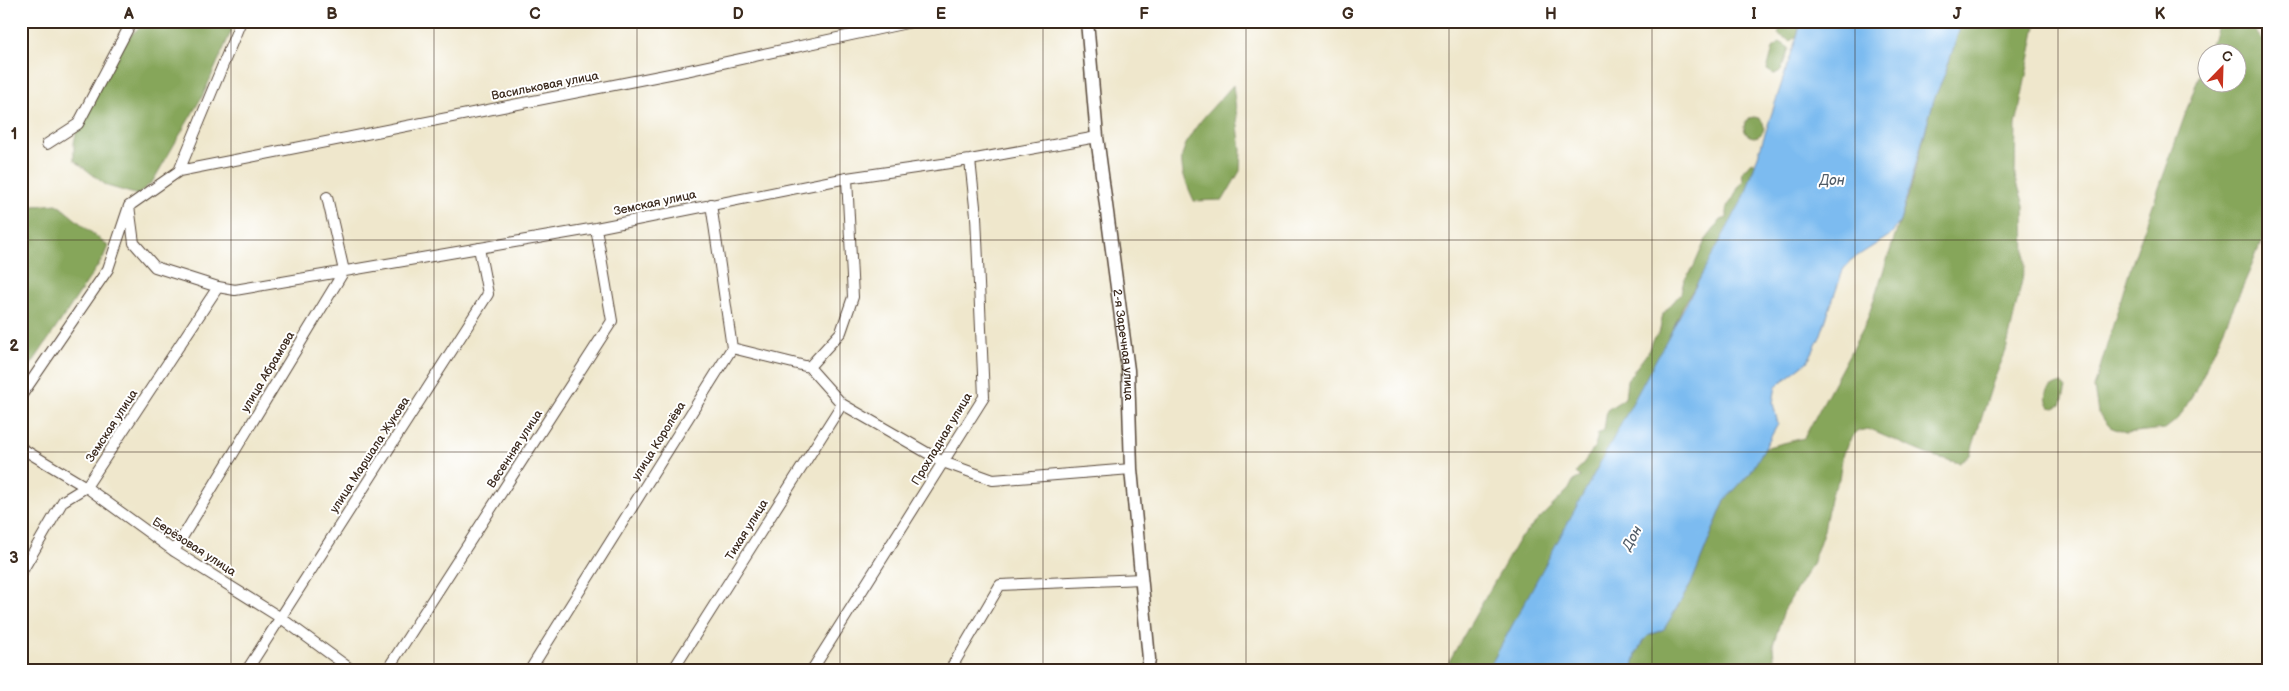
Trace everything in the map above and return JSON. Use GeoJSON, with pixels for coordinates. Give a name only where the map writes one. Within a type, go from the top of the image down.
{"type":"FeatureCollection","features":[{"type":"Feature","properties":{"kind":"street"},"geometry":{"type":"LineString","coordinates":[[47,144],[78,124],[132,21]]}},
{"type":"Feature","properties":{"kind":"street"},"geometry":{"type":"LineString","coordinates":[[21,396],[108,269],[129,206],[178,171],[241,21]]}},
{"type":"Feature","properties":{"kind":"street","name":"Васильковая улица"},"geometry":{"type":"LineString","coordinates":[[178,171],[680,72],[916,21]]}},
{"type":"Feature","properties":{"kind":"street","name":"2-я Заречная улица"},"geometry":{"type":"LineString","coordinates":[[1086,21],[1097,137],[1128,370],[1132,469],[1149,659],[1147,670]]}},
{"type":"Feature","properties":{"kind":"street","name":"Земская улица"},"geometry":{"type":"LineString","coordinates":[[129,206],[134,243],[155,267],[218,287],[235,290],[596,228],[847,178],[970,160],[1097,137]]}},
{"type":"Feature","properties":{"kind":"street","name":"Прохладная улица"},"geometry":{"type":"LineString","coordinates":[[812,670],[984,397],[976,216],[970,160]]}},
{"type":"Feature","properties":{"kind":"street"},"geometry":{"type":"LineString","coordinates":[[809,367],[841,332],[853,297],[847,178]]}},
{"type":"Feature","properties":{"kind":"street"},"geometry":{"type":"LineString","coordinates":[[327,198],[344,271]]}},
{"type":"Feature","properties":{"kind":"street"},"geometry":{"type":"LineString","coordinates":[[711,204],[732,348],[809,367],[842,404],[943,462],[993,480],[1132,469]]}},
{"type":"Feature","properties":{"kind":"street","name":"Весенняя улица"},"geometry":{"type":"LineString","coordinates":[[387,670],[612,321],[596,228]]}},
{"type":"Feature","properties":{"kind":"street","name":"улица Маршала Жукова"},"geometry":{"type":"LineString","coordinates":[[248,670],[488,294],[478,248]]}},
{"type":"Feature","properties":{"kind":"street","name":"улица Абрамова"},"geometry":{"type":"LineString","coordinates":[[174,551],[344,271]]}},
{"type":"Feature","properties":{"kind":"street","name":"Земская улица"},"geometry":{"type":"LineString","coordinates":[[21,572],[63,501],[86,488],[218,287]]}},
{"type":"Feature","properties":{"kind":"street","name":"улица Королёва"},"geometry":{"type":"LineString","coordinates":[[530,670],[732,348]]}},
{"type":"Feature","properties":{"kind":"street","name":"Тихая улица"},"geometry":{"type":"LineString","coordinates":[[673,670],[842,404]]}},
{"type":"Feature","properties":{"kind":"street","name":"Берёзовая улица"},"geometry":{"type":"LineString","coordinates":[[21,448],[86,488],[174,551],[281,618],[352,670]]}},
{"type":"Feature","properties":{"kind":"street"},"geometry":{"type":"LineString","coordinates":[[950,670],[1000,585],[1142,579]]}},
{"type":"Feature","properties":{"kind":"green space"},"geometry":{"type":"Polygon","coordinates":[[[157,21],[233,21],[231,32],[203,95],[153,181],[138,195],[107,186],[74,160],[74,143],[78,124],[124,41],[142,25],[157,21]]]}},
{"type":"Feature","properties":{"kind":"green space"},"geometry":{"type":"Polygon","coordinates":[[[1783,21],[1801,21],[1797,36],[1790,41],[1778,34],[1783,21]]]}},
{"type":"Feature","properties":{"kind":"green space"},"geometry":{"type":"Polygon","coordinates":[[[1962,21],[2037,21],[2016,125],[2015,176],[2024,205],[2025,267],[2006,351],[1993,382],[1970,455],[1959,463],[1926,454],[1868,429],[1858,431],[1851,438],[1843,453],[1839,479],[1831,494],[1824,530],[1812,564],[1784,610],[1773,645],[1775,670],[1632,670],[1636,654],[1643,641],[1648,636],[1664,629],[1691,584],[1725,500],[1751,472],[1763,448],[1804,438],[1866,323],[1908,197],[1934,99],[1946,71],[1962,21]]]}},
{"type":"Feature","properties":{"kind":"green space"},"geometry":{"type":"Polygon","coordinates":[[[2219,21],[2246,21],[2268,46],[2268,225],[2199,384],[2179,418],[2165,429],[2125,433],[2110,427],[2098,413],[2094,388],[2129,272],[2196,84],[2196,92],[2246,92],[2246,42],[2212,42],[2219,21]]]}},
{"type":"Feature","properties":{"kind":"green space"},"geometry":{"type":"Polygon","coordinates":[[[1780,42],[1789,48],[1781,71],[1774,74],[1767,70],[1773,48],[1780,42]]]}},
{"type":"Feature","properties":{"kind":"green space"},"geometry":{"type":"Polygon","coordinates":[[[1233,85],[1241,150],[1240,171],[1223,200],[1194,201],[1183,170],[1183,152],[1192,133],[1233,85]]]}},
{"type":"Feature","properties":{"kind":"green space"},"geometry":{"type":"Polygon","coordinates":[[[1754,117],[1761,120],[1764,127],[1761,134],[1754,137],[1747,134],[1744,127],[1747,120],[1754,117]]]}},
{"type":"Feature","properties":{"kind":"green space"},"geometry":{"type":"Polygon","coordinates":[[[1753,162],[1756,165],[1735,221],[1683,306],[1663,350],[1488,670],[1444,670],[1519,539],[1569,489],[1573,481],[1581,477],[1576,473],[1595,447],[1598,434],[1604,430],[1607,410],[1625,398],[1627,380],[1648,352],[1652,340],[1659,334],[1663,314],[1681,293],[1684,280],[1693,268],[1705,241],[1721,220],[1727,218],[1727,206],[1743,181],[1742,173],[1753,162]]]}},
{"type":"Feature","properties":{"kind":"green space"},"geometry":{"type":"Polygon","coordinates":[[[57,204],[108,246],[103,258],[21,380],[21,224],[33,206],[57,204]]]}},
{"type":"Feature","properties":{"kind":"green space"},"geometry":{"type":"Polygon","coordinates":[[[2062,383],[2066,388],[2061,405],[2055,408],[2050,407],[2047,398],[2048,391],[2053,386],[2062,383]]]}},
{"type":"Feature","properties":{"kind":"water","name":"Дон"},"geometry":{"type":"Polygon","coordinates":[[[1802,21],[1962,21],[1946,71],[1934,99],[1900,221],[1892,234],[1851,260],[1843,270],[1820,337],[1808,361],[1776,386],[1773,403],[1778,424],[1751,472],[1725,500],[1691,584],[1664,629],[1648,636],[1643,641],[1636,654],[1632,670],[1488,670],[1745,195],[1802,21]]]}}]}
